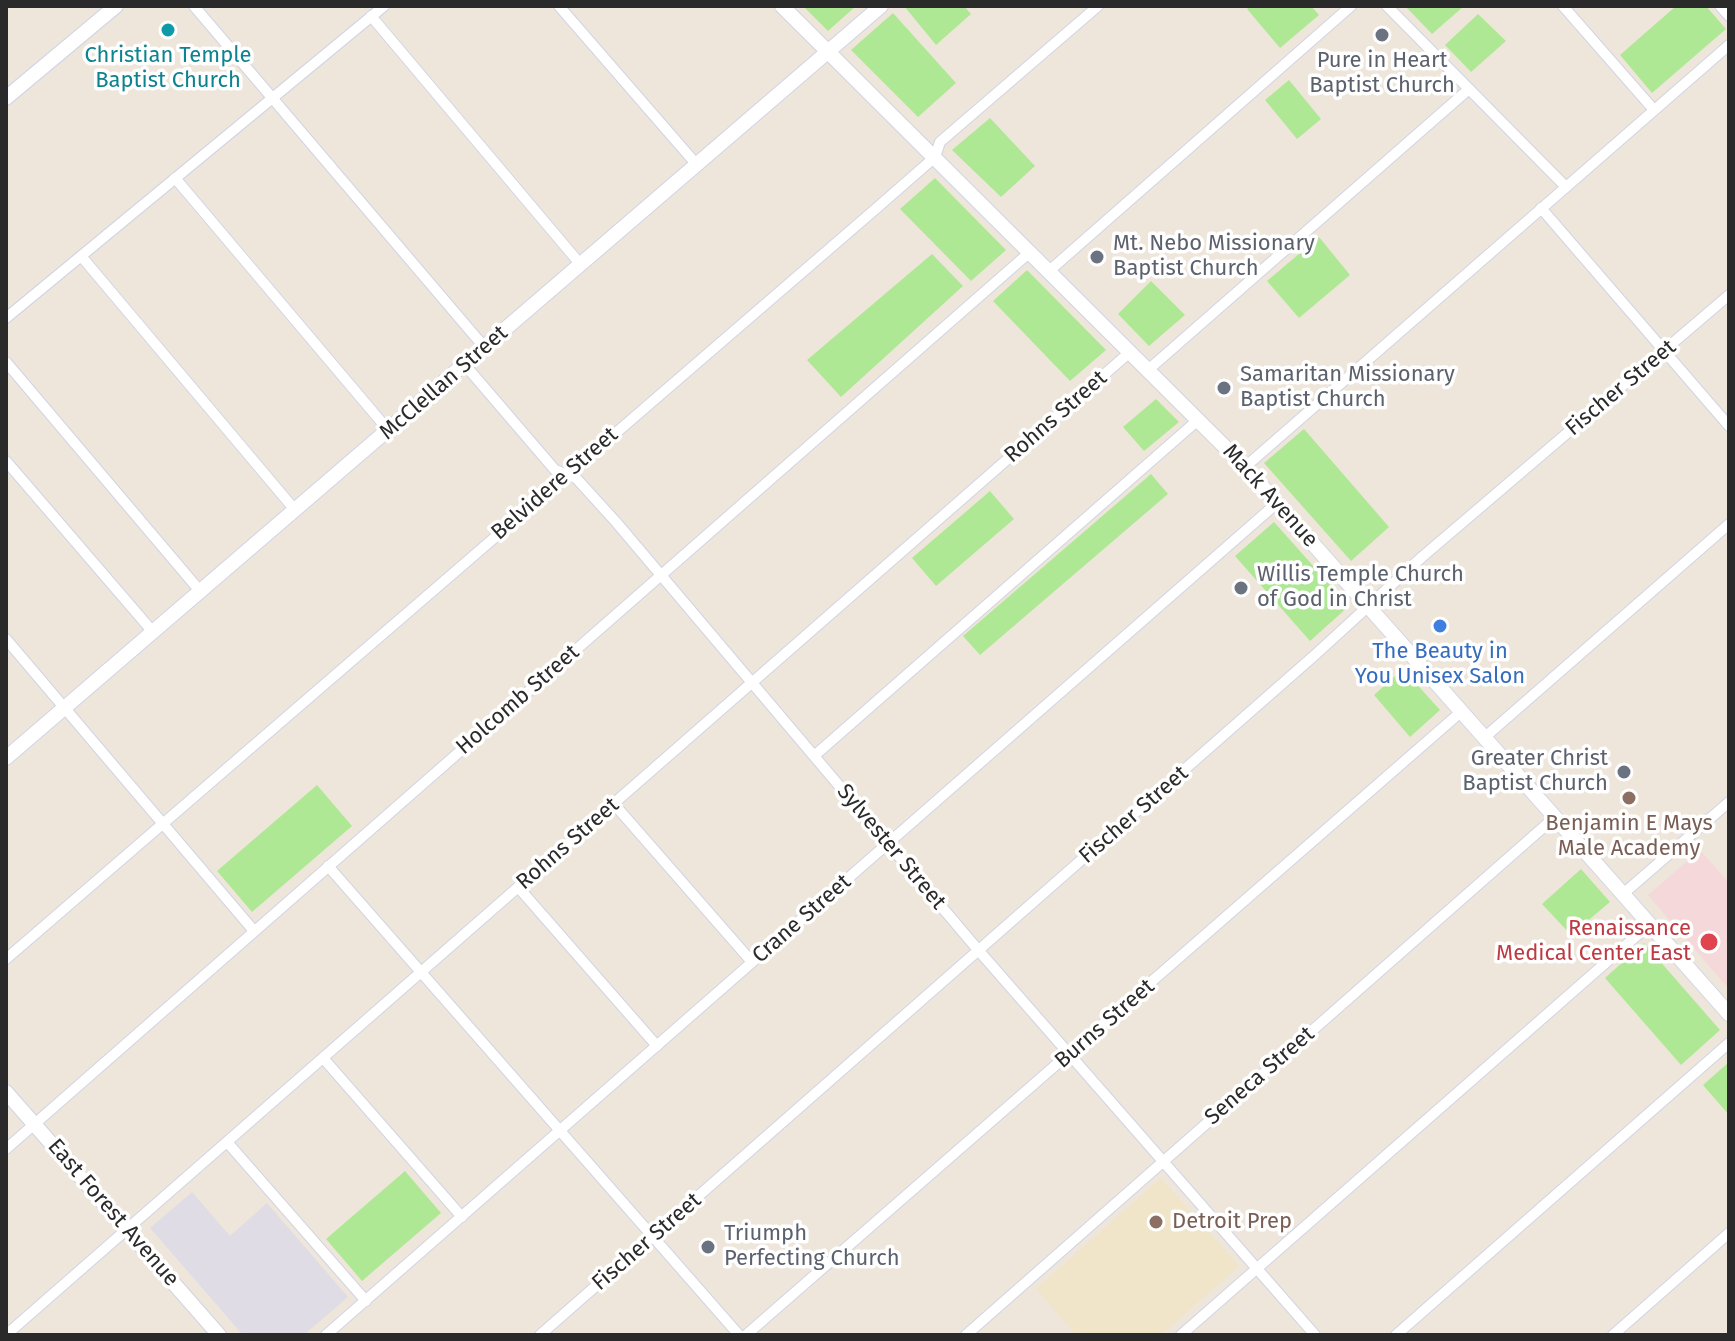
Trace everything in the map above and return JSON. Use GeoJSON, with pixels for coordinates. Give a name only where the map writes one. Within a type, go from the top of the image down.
{"type":"FeatureCollection","features":[{"type":"Feature","properties":{"kind":"main road"},"geometry":{"type":"LineString","coordinates":[[6,98],[116,6]]}},
{"type":"Feature","properties":{"kind":"main road","name":"Mack Avenue"},"geometry":{"type":"LineString","coordinates":[[782,6],[1245,467],[1729,1014]]}},
{"type":"Feature","properties":{"kind":"main road","name":"McClellan Street"},"geometry":{"type":"LineString","coordinates":[[6,758],[881,6]]}},
{"type":"Feature","properties":{"kind":"main road","name":"East Forest Avenue"},"geometry":{"type":"LineString","coordinates":[[6,1092],[219,1335]]}},
{"type":"Feature","properties":{"kind":"street"},"geometry":{"type":"LineString","coordinates":[[194,6],[485,348]]}},
{"type":"Feature","properties":{"kind":"street"},"geometry":{"type":"LineString","coordinates":[[6,318],[384,6]]}},
{"type":"Feature","properties":{"kind":"street"},"geometry":{"type":"LineString","coordinates":[[559,6],[697,165]]}},
{"type":"Feature","properties":{"kind":"street","name":"Belvidere Street"},"geometry":{"type":"LineString","coordinates":[[6,959],[935,157],[940,142],[1098,6]]}},
{"type":"Feature","properties":{"kind":"street"},"geometry":{"type":"LineString","coordinates":[[1049,271],[1351,6]]}},
{"type":"Feature","properties":{"kind":"street"},"geometry":{"type":"LineString","coordinates":[[1387,6],[1566,187]]}},
{"type":"Feature","properties":{"kind":"street"},"geometry":{"type":"LineString","coordinates":[[1563,6],[1654,110]]}},
{"type":"Feature","properties":{"kind":"street"},"geometry":{"type":"LineString","coordinates":[[1720,6],[1729,16]]}},
{"type":"Feature","properties":{"kind":"street"},"geometry":{"type":"LineString","coordinates":[[371,16],[581,265]]}},
{"type":"Feature","properties":{"kind":"street"},"geometry":{"type":"LineString","coordinates":[[1245,467],[1729,45]]}},
{"type":"Feature","properties":{"kind":"street"},"geometry":{"type":"LineString","coordinates":[[1148,370],[1469,89]]}},
{"type":"Feature","properties":{"kind":"street"},"geometry":{"type":"LineString","coordinates":[[175,178],[389,431]]}},
{"type":"Feature","properties":{"kind":"street"},"geometry":{"type":"LineString","coordinates":[[1541,208],[1729,426]]}},
{"type":"Feature","properties":{"kind":"street","name":"Holcomb Street"},"geometry":{"type":"LineString","coordinates":[[6,1149],[1030,252]]}},
{"type":"Feature","properties":{"kind":"street"},"geometry":{"type":"LineString","coordinates":[[81,256],[295,510]]}},
{"type":"Feature","properties":{"kind":"street","name":"Fischer Street"},"geometry":{"type":"LineString","coordinates":[[540,1335],[1368,606],[1729,295]]}},
{"type":"Feature","properties":{"kind":"street","name":"Rohns Street"},"geometry":{"type":"LineString","coordinates":[[6,1335],[1130,352]]}},
{"type":"Feature","properties":{"kind":"street"},"geometry":{"type":"LineString","coordinates":[[6,362],[200,591]]}},
{"type":"Feature","properties":{"kind":"street","name":"Sylvester Street"},"geometry":{"type":"LineString","coordinates":[[465,365],[555,470],[579,482],[661,575],[979,951],[1315,1335]]}},
{"type":"Feature","properties":{"kind":"street"},"geometry":{"type":"LineString","coordinates":[[814,756],[1198,420]]}},
{"type":"Feature","properties":{"kind":"street"},"geometry":{"type":"LineString","coordinates":[[6,461],[153,632]]}},
{"type":"Feature","properties":{"kind":"street","name":"Crane Street"},"geometry":{"type":"LineString","coordinates":[[326,1335],[1277,503]]}},
{"type":"Feature","properties":{"kind":"street"},"geometry":{"type":"LineString","coordinates":[[1485,737],[1729,524]]}},
{"type":"Feature","properties":{"kind":"street"},"geometry":{"type":"LineString","coordinates":[[6,639],[254,931]]}},
{"type":"Feature","properties":{"kind":"street","name":"Burns Street"},"geometry":{"type":"LineString","coordinates":[[746,1335],[1462,711]]}},
{"type":"Feature","properties":{"kind":"street"},"geometry":{"type":"LineString","coordinates":[[1623,894],[1729,802]]}},
{"type":"Feature","properties":{"kind":"street"},"geometry":{"type":"LineString","coordinates":[[614,804],[752,962]]}},
{"type":"Feature","properties":{"kind":"street","name":"Seneca Street"},"geometry":{"type":"LineString","coordinates":[[966,1335],[1555,817]]}},
{"type":"Feature","properties":{"kind":"street"},"geometry":{"type":"LineString","coordinates":[[328,866],[739,1335]]}},
{"type":"Feature","properties":{"kind":"street"},"geometry":{"type":"LineString","coordinates":[[518,887],[657,1046]]}},
{"type":"Feature","properties":{"kind":"street"},"geometry":{"type":"LineString","coordinates":[[1181,1335],[1650,924]]}},
{"type":"Feature","properties":{"kind":"street"},"geometry":{"type":"LineString","coordinates":[[1396,1335],[1729,1043]]}},
{"type":"Feature","properties":{"kind":"street"},"geometry":{"type":"LineString","coordinates":[[323,1058],[462,1217]]}},
{"type":"Feature","properties":{"kind":"street"},"geometry":{"type":"LineString","coordinates":[[227,1142],[366,1301]]}},
{"type":"Feature","properties":{"kind":"street"},"geometry":{"type":"LineString","coordinates":[[1613,1335],[1729,1233]]}},
{"type":"Feature","properties":{"kind":"shaded area","name":"Renaissance Medical Center East"},"geometry":{"type":"Polygon","coordinates":[[[1700,850],[1729,883],[1729,989],[1648,895],[1700,850]]]}},
{"type":"Feature","properties":{"kind":"shaded area","name":"Detroit Prep"},"geometry":{"type":"Polygon","coordinates":[[[1161,1178],[1239,1266],[1161,1335],[1076,1335],[1036,1289],[1161,1178]]]}},
{"type":"Feature","properties":{"kind":"shaded area"},"geometry":{"type":"Polygon","coordinates":[[[192,1192],[230,1236],[267,1203],[348,1297],[304,1335],[243,1335],[150,1228],[192,1192]]]}},
{"type":"Feature","properties":{"kind":"green space"},"geometry":{"type":"Polygon","coordinates":[[[803,6],[856,6],[828,31],[803,6]]]}},
{"type":"Feature","properties":{"kind":"green space"},"geometry":{"type":"Polygon","coordinates":[[[904,6],[964,6],[971,14],[936,45],[904,6]]]}},
{"type":"Feature","properties":{"kind":"green space"},"geometry":{"type":"Polygon","coordinates":[[[1251,6],[1311,6],[1319,15],[1280,48],[1247,9],[1251,6]]]}},
{"type":"Feature","properties":{"kind":"green space"},"geometry":{"type":"Polygon","coordinates":[[[1405,6],[1464,6],[1432,34],[1405,6]]]}},
{"type":"Feature","properties":{"kind":"green space"},"geometry":{"type":"Polygon","coordinates":[[[1676,6],[1706,6],[1726,29],[1652,93],[1620,55],[1676,6]]]}},
{"type":"Feature","properties":{"kind":"green space"},"geometry":{"type":"Polygon","coordinates":[[[893,13],[956,83],[918,117],[851,50],[893,13]]]}},
{"type":"Feature","properties":{"kind":"green space"},"geometry":{"type":"Polygon","coordinates":[[[1478,14],[1506,41],[1471,72],[1445,45],[1478,14]]]}},
{"type":"Feature","properties":{"kind":"green space"},"geometry":{"type":"Polygon","coordinates":[[[1289,80],[1321,119],[1297,139],[1265,100],[1289,80]]]}},
{"type":"Feature","properties":{"kind":"green space"},"geometry":{"type":"Polygon","coordinates":[[[990,118],[1035,166],[1001,197],[952,150],[990,118]]]}},
{"type":"Feature","properties":{"kind":"green space"},"geometry":{"type":"Polygon","coordinates":[[[935,178],[1006,250],[971,281],[900,209],[935,178]]]}},
{"type":"Feature","properties":{"kind":"green space"},"geometry":{"type":"Polygon","coordinates":[[[1319,237],[1350,275],[1299,318],[1267,281],[1319,237]]]}},
{"type":"Feature","properties":{"kind":"green space"},"geometry":{"type":"Polygon","coordinates":[[[932,254],[963,286],[841,397],[807,360],[932,254]]]}},
{"type":"Feature","properties":{"kind":"green space"},"geometry":{"type":"Polygon","coordinates":[[[1027,270],[1106,350],[1070,381],[993,301],[1027,270]]]}},
{"type":"Feature","properties":{"kind":"green space"},"geometry":{"type":"Polygon","coordinates":[[[1151,281],[1185,315],[1149,346],[1118,314],[1151,281]]]}},
{"type":"Feature","properties":{"kind":"green space"},"geometry":{"type":"Polygon","coordinates":[[[1156,399],[1179,422],[1144,451],[1123,427],[1156,399]]]}},
{"type":"Feature","properties":{"kind":"green space"},"geometry":{"type":"Polygon","coordinates":[[[1304,429],[1389,527],[1351,561],[1264,463],[1304,429]]]}},
{"type":"Feature","properties":{"kind":"green space"},"geometry":{"type":"Polygon","coordinates":[[[1151,474],[1168,494],[980,655],[963,636],[1151,474]]]}},
{"type":"Feature","properties":{"kind":"green space"},"geometry":{"type":"Polygon","coordinates":[[[990,491],[1014,519],[936,586],[912,558],[990,491]]]}},
{"type":"Feature","properties":{"kind":"green space"},"geometry":{"type":"Polygon","coordinates":[[[1274,522],[1349,606],[1310,641],[1235,556],[1274,522]]]}},
{"type":"Feature","properties":{"kind":"green space"},"geometry":{"type":"Polygon","coordinates":[[[1403,669],[1440,710],[1410,737],[1374,695],[1403,669]]]}},
{"type":"Feature","properties":{"kind":"green space"},"geometry":{"type":"Polygon","coordinates":[[[317,785],[352,826],[252,912],[217,871],[317,785]]]}},
{"type":"Feature","properties":{"kind":"green space"},"geometry":{"type":"Polygon","coordinates":[[[1581,869],[1610,902],[1571,935],[1542,904],[1581,869]]]}},
{"type":"Feature","properties":{"kind":"green space"},"geometry":{"type":"Polygon","coordinates":[[[1644,943],[1720,1030],[1681,1065],[1605,978],[1644,943]]]}},
{"type":"Feature","properties":{"kind":"green space"},"geometry":{"type":"Polygon","coordinates":[[[1729,1062],[1729,1115],[1703,1085],[1729,1062]]]}},
{"type":"Feature","properties":{"kind":"green space"},"geometry":{"type":"Polygon","coordinates":[[[405,1171],[441,1213],[362,1281],[326,1239],[405,1171]]]}},
{"type":"Feature","properties":{"kind":"place","name":"Christian Temple Baptist Church"},"geometry":{"type":"Point","coordinates":[168,30]}},
{"type":"Feature","properties":{"kind":"place","name":"Pure in Heart Baptist Church"},"geometry":{"type":"Point","coordinates":[1382,35]}},
{"type":"Feature","properties":{"kind":"place","name":"Mt. Nebo Missionary Baptist Church"},"geometry":{"type":"Point","coordinates":[1097,257]}},
{"type":"Feature","properties":{"kind":"place","name":"Samaritan Missionary Baptist Church"},"geometry":{"type":"Point","coordinates":[1224,388]}},
{"type":"Feature","properties":{"kind":"place","name":"Willis Temple Church of God in Christ"},"geometry":{"type":"Point","coordinates":[1241,588]}},
{"type":"Feature","properties":{"kind":"place","name":"The Beauty in You Unisex Salon"},"geometry":{"type":"Point","coordinates":[1440,626]}},
{"type":"Feature","properties":{"kind":"place","name":"Greater Christ Baptist Church"},"geometry":{"type":"Point","coordinates":[1624,772]}},
{"type":"Feature","properties":{"kind":"place","name":"Benjamin E Mays Male Academy"},"geometry":{"type":"Point","coordinates":[1629,798]}},
{"type":"Feature","properties":{"kind":"place","name":"Renaissance Medical Center East"},"geometry":{"type":"Point","coordinates":[1709,942]}},
{"type":"Feature","properties":{"kind":"place","name":"Detroit Prep"},"geometry":{"type":"Point","coordinates":[1156,1222]}},
{"type":"Feature","properties":{"kind":"place","name":"Triumph Perfecting Church"},"geometry":{"type":"Point","coordinates":[708,1247]}}]}
